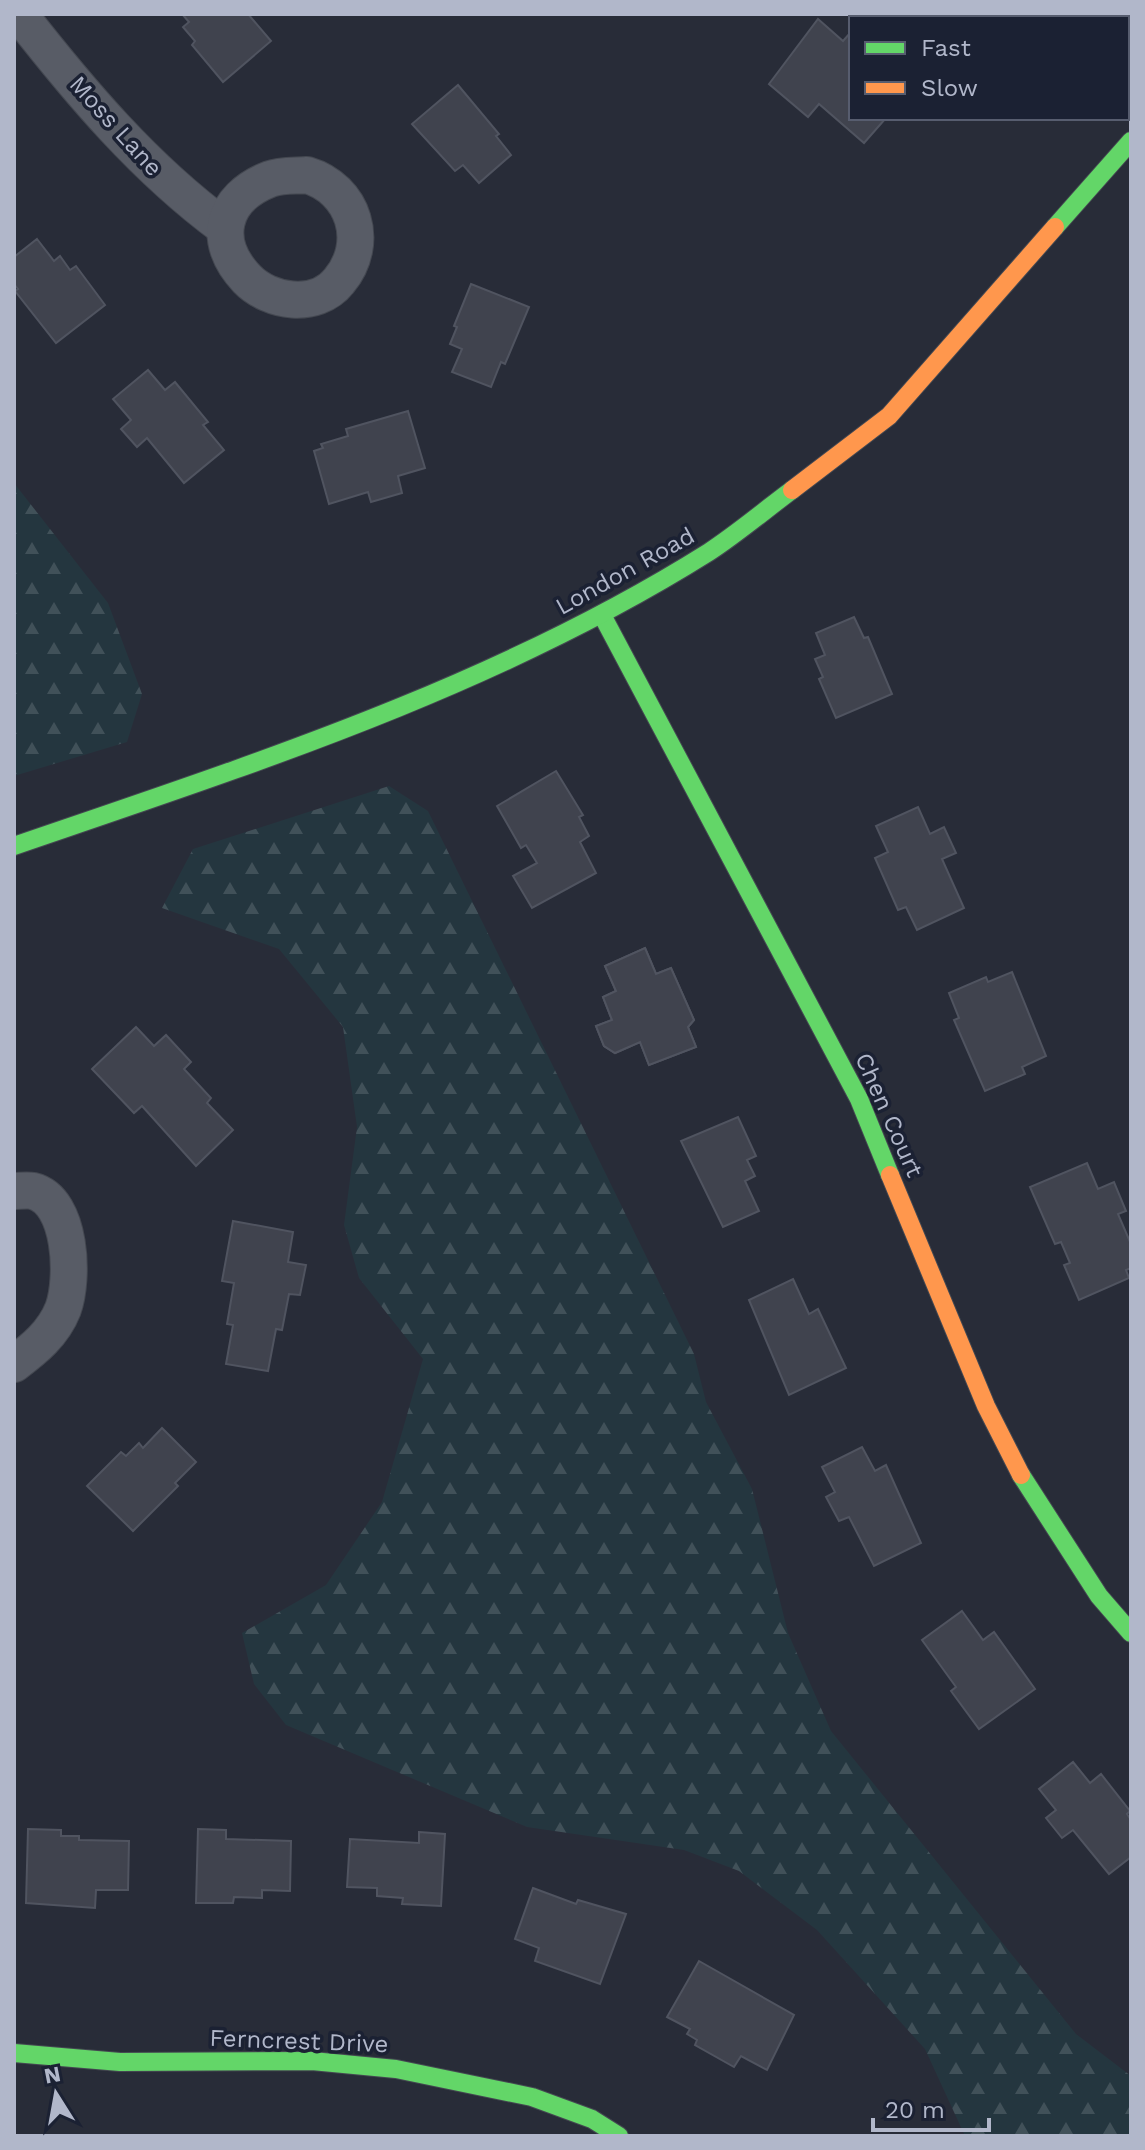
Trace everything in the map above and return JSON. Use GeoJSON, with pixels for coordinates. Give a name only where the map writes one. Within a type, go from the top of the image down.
{"type":"FeatureCollection","features":[{"type":"Feature","properties":{"kind":"street","name":"Moss Lane"},"geometry":{"type":"LineString","coordinates":[[19,14],[129,145],[179,193],[224,227]]}},
{"type":"Feature","properties":{"kind":"street","name":"London Road"},"geometry":{"type":"LineString","coordinates":[[14,846],[328,738],[424,699],[602,615],[712,550],[889,416],[1131,141]]}},
{"type":"Feature","properties":{"kind":"street","name":"Chen Court"},"geometry":{"type":"LineString","coordinates":[[602,615],[859,1099],[986,1406],[1033,1498],[1099,1596],[1131,1633]]}},
{"type":"Feature","properties":{"kind":"street"},"geometry":{"type":"LineString","coordinates":[[14,1191],[33,1191],[46,1200],[66,1232],[70,1269],[63,1308],[44,1340],[14,1364]]}},
{"type":"Feature","properties":{"kind":"street","name":"Ferncrest Drive"},"geometry":{"type":"LineString","coordinates":[[14,2053],[120,2062],[312,2061],[396,2069],[532,2097],[592,2119],[619,2136]]}},
{"type":"Feature","properties":{"kind":"green space"},"geometry":{"type":"Polygon","coordinates":[[[14,483],[108,603],[142,694],[127,742],[14,776],[14,483]]]}},
{"type":"Feature","properties":{"kind":"green space"},"geometry":{"type":"Polygon","coordinates":[[[389,786],[428,811],[694,1354],[706,1402],[752,1489],[788,1633],[831,1731],[1076,2034],[1131,2076],[1131,2136],[965,2136],[925,2049],[817,1930],[739,1871],[684,1850],[527,1827],[286,1725],[254,1684],[242,1633],[326,1585],[382,1502],[423,1359],[359,1278],[344,1225],[357,1127],[343,1027],[279,949],[162,908],[193,849],[389,786]]]}},
{"type":"Feature","properties":{"kind":"building"},"geometry":{"type":"Polygon","coordinates":[[[182,14],[248,14],[271,41],[223,82],[192,45],[195,41],[183,27],[189,22],[182,14]]]}},
{"type":"Feature","properties":{"kind":"building"},"geometry":{"type":"Polygon","coordinates":[[[818,19],[843,41],[849,34],[849,120],[884,120],[864,143],[819,104],[808,117],[769,84],[818,19]]]}},
{"type":"Feature","properties":{"kind":"building"},"geometry":{"type":"Polygon","coordinates":[[[458,85],[499,134],[496,136],[511,155],[479,183],[463,165],[455,171],[412,124],[458,85]]]}},
{"type":"Feature","properties":{"kind":"building"},"geometry":{"type":"Polygon","coordinates":[[[37,239],[54,261],[60,256],[70,270],[76,266],[105,305],[56,343],[15,291],[18,289],[14,284],[14,257],[37,239]]]}},
{"type":"Feature","properties":{"kind":"building"},"geometry":{"type":"Polygon","coordinates":[[[471,284],[529,307],[505,364],[501,362],[491,387],[452,372],[462,349],[450,344],[471,284]]]}},
{"type":"Feature","properties":{"kind":"building"},"geometry":{"type":"Polygon","coordinates":[[[148,370],[165,390],[175,382],[208,422],[203,425],[224,450],[184,483],[147,438],[137,447],[121,429],[131,420],[113,399],[148,370]]]}},
{"type":"Feature","properties":{"kind":"building"},"geometry":{"type":"Polygon","coordinates":[[[408,411],[425,468],[398,476],[402,493],[371,502],[368,492],[329,504],[314,451],[323,448],[321,444],[348,436],[346,429],[408,411]]]}},
{"type":"Feature","properties":{"kind":"building"},"geometry":{"type":"Polygon","coordinates":[[[854,617],[864,638],[868,637],[892,694],[836,718],[819,679],[823,677],[815,659],[825,655],[816,633],[854,617]]]}},
{"type":"Feature","properties":{"kind":"building"},"geometry":{"type":"Polygon","coordinates":[[[556,771],[583,815],[579,817],[589,836],[580,842],[596,873],[532,908],[513,876],[537,863],[526,845],[521,848],[497,806],[556,771]]]}},
{"type":"Feature","properties":{"kind":"building"},"geometry":{"type":"Polygon","coordinates":[[[918,807],[930,834],[944,827],[956,853],[942,859],[964,908],[917,930],[906,907],[898,910],[875,858],[888,852],[876,826],[918,807]]]}},
{"type":"Feature","properties":{"kind":"building"},"geometry":{"type":"Polygon","coordinates":[[[645,948],[656,974],[671,968],[694,1020],[688,1027],[696,1047],[649,1065],[640,1042],[615,1053],[604,1046],[596,1026],[612,1020],[603,997],[616,991],[605,966],[645,948]]]}},
{"type":"Feature","properties":{"kind":"building"},"geometry":{"type":"Polygon","coordinates":[[[645,948],[656,974],[671,968],[694,1020],[688,1027],[696,1047],[649,1065],[640,1042],[615,1053],[604,1046],[596,1026],[612,1020],[603,997],[616,991],[605,966],[645,948]]]}},
{"type":"Feature","properties":{"kind":"building"},"geometry":{"type":"Polygon","coordinates":[[[1012,972],[1046,1056],[1022,1067],[1025,1074],[985,1091],[954,1020],[959,1018],[949,993],[986,977],[988,982],[1012,972]]]}},
{"type":"Feature","properties":{"kind":"building"},"geometry":{"type":"Polygon","coordinates":[[[136,1027],[154,1046],[166,1035],[191,1062],[184,1069],[211,1098],[207,1103],[233,1130],[196,1166],[142,1106],[134,1113],[92,1069],[136,1027]]]}},
{"type":"Feature","properties":{"kind":"building"},"geometry":{"type":"Polygon","coordinates":[[[738,1117],[756,1156],[747,1160],[755,1176],[745,1181],[759,1211],[723,1227],[681,1141],[738,1117]]]}},
{"type":"Feature","properties":{"kind":"building"},"geometry":{"type":"Polygon","coordinates":[[[1087,1163],[1098,1189],[1114,1182],[1126,1211],[1118,1214],[1131,1244],[1131,1268],[1126,1270],[1129,1278],[1079,1300],[1064,1265],[1070,1263],[1061,1242],[1055,1244],[1030,1187],[1087,1163]]]}},
{"type":"Feature","properties":{"kind":"building"},"geometry":{"type":"Polygon","coordinates":[[[233,1221],[293,1232],[288,1262],[306,1265],[300,1295],[289,1294],[282,1330],[276,1329],[268,1371],[226,1364],[233,1325],[227,1324],[234,1283],[222,1281],[233,1221]]]}},
{"type":"Feature","properties":{"kind":"building"},"geometry":{"type":"Polygon","coordinates":[[[793,1279],[809,1314],[818,1309],[846,1368],[789,1395],[749,1300],[793,1279]]]}},
{"type":"Feature","properties":{"kind":"building"},"geometry":{"type":"Polygon","coordinates":[[[162,1428],[196,1462],[175,1483],[178,1486],[133,1531],[87,1486],[121,1452],[126,1456],[139,1443],[143,1448],[162,1428]]]}},
{"type":"Feature","properties":{"kind":"building"},"geometry":{"type":"Polygon","coordinates":[[[862,1447],[875,1471],[886,1465],[921,1543],[874,1566],[849,1517],[839,1521],[826,1497],[835,1492],[822,1467],[862,1447]]]}},
{"type":"Feature","properties":{"kind":"building"},"geometry":{"type":"Polygon","coordinates":[[[962,1611],[983,1640],[994,1632],[1035,1689],[979,1729],[951,1691],[956,1687],[922,1640],[962,1611]]]}},
{"type":"Feature","properties":{"kind":"building"},"geometry":{"type":"Polygon","coordinates":[[[1073,1762],[1090,1783],[1101,1774],[1130,1811],[1127,1814],[1131,1820],[1131,1857],[1109,1874],[1073,1830],[1062,1838],[1046,1818],[1056,1810],[1039,1789],[1073,1762]]]}},
{"type":"Feature","properties":{"kind":"building"},"geometry":{"type":"Polygon","coordinates":[[[28,1829],[61,1830],[61,1836],[79,1836],[79,1840],[129,1841],[128,1890],[96,1890],[95,1908],[26,1903],[28,1829]]]}},
{"type":"Feature","properties":{"kind":"building"},"geometry":{"type":"Polygon","coordinates":[[[198,1829],[226,1830],[226,1839],[291,1841],[290,1891],[262,1890],[262,1898],[234,1897],[233,1903],[196,1903],[198,1829]]]}},
{"type":"Feature","properties":{"kind":"building"},"geometry":{"type":"Polygon","coordinates":[[[419,1832],[445,1834],[441,1906],[402,1904],[403,1898],[377,1896],[377,1888],[347,1887],[350,1839],[419,1843],[419,1832]]]}},
{"type":"Feature","properties":{"kind":"building"},"geometry":{"type":"Polygon","coordinates":[[[533,1888],[576,1904],[578,1900],[626,1914],[600,1984],[535,1961],[539,1948],[515,1939],[533,1888]]]}},
{"type":"Feature","properties":{"kind":"building"},"geometry":{"type":"Polygon","coordinates":[[[699,1961],[794,2015],[767,2070],[741,2056],[734,2067],[695,2045],[697,2040],[687,2034],[690,2029],[667,2017],[699,1961]]]}},
{"type":"Feature","properties":{"kind":"traffic: fast"},"geometry":{"type":"LineString","coordinates":[[1055,227],[1131,141]]}},
{"type":"Feature","properties":{"kind":"traffic: fast"},"geometry":{"type":"LineString","coordinates":[[14,846],[282,753],[458,683],[627,600],[709,552],[792,490]]}},
{"type":"Feature","properties":{"kind":"traffic: fast"},"geometry":{"type":"LineString","coordinates":[[602,615],[859,1099],[890,1175]]}},
{"type":"Feature","properties":{"kind":"traffic: fast"},"geometry":{"type":"LineString","coordinates":[[1021,1475],[1099,1596],[1131,1633]]}},
{"type":"Feature","properties":{"kind":"traffic: fast"},"geometry":{"type":"LineString","coordinates":[[14,2053],[120,2062],[312,2061],[396,2069],[532,2097],[592,2119],[619,2136]]}},
{"type":"Feature","properties":{"kind":"traffic: slow"},"geometry":{"type":"LineString","coordinates":[[792,490],[889,416],[1055,227]]}},
{"type":"Feature","properties":{"kind":"traffic: slow"},"geometry":{"type":"LineString","coordinates":[[890,1175],[986,1406],[1021,1475]]}}]}
